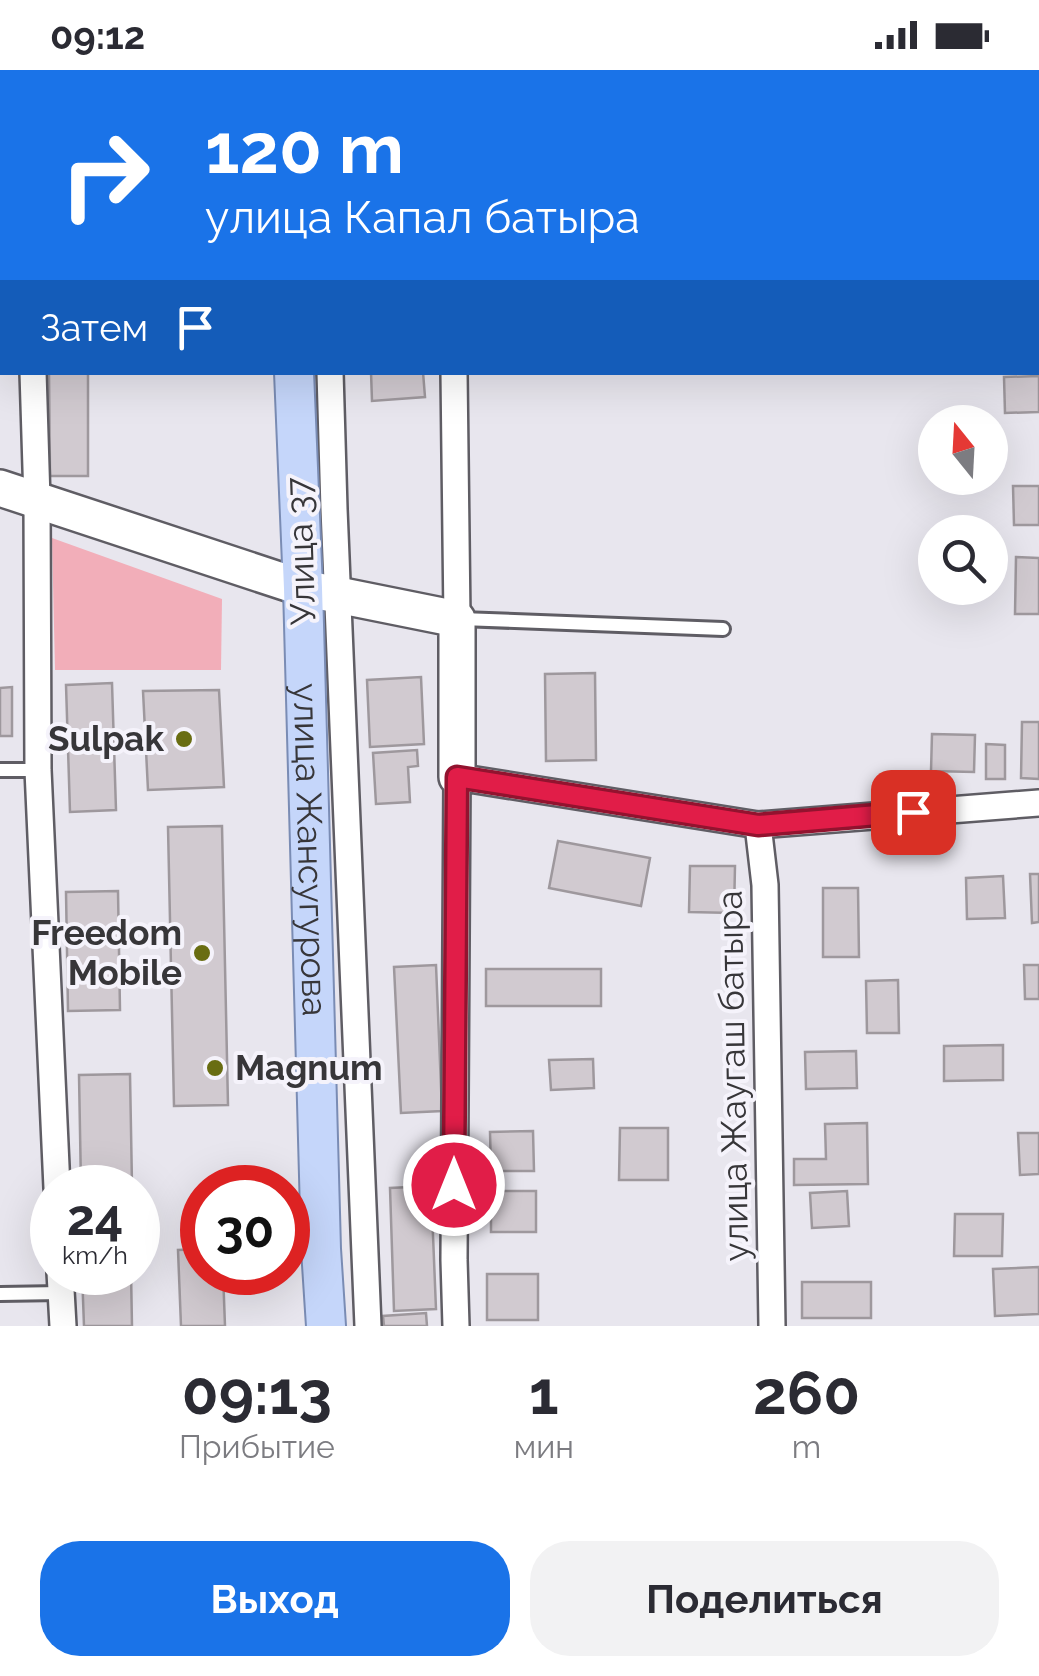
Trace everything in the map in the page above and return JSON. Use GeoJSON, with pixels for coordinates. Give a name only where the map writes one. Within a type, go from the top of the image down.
{"type":"FeatureCollection","features":[{"type":"Feature","properties":{"kind":"main road","name":"улица Жансугурова"},"geometry":{"type":"LineString","coordinates":[[294,375],[326,1326]]}},
{"type":"Feature","properties":{"kind":"main road"},"geometry":{"type":"LineString","coordinates":[[0,488],[303,588],[457,619],[457,777]]}},
{"type":"Feature","properties":{"kind":"street"},"geometry":{"type":"LineString","coordinates":[[33,375],[38,770],[55,1165]]}},
{"type":"Feature","properties":{"kind":"street","name":"Улица 37"},"geometry":{"type":"LineString","coordinates":[[330,375],[368,1326]]}},
{"type":"Feature","properties":{"kind":"street"},"geometry":{"type":"LineString","coordinates":[[454,375],[457,619]]}},
{"type":"Feature","properties":{"kind":"street"},"geometry":{"type":"LineString","coordinates":[[456,1326],[457,777],[758,825],[1039,803]]}},
{"type":"Feature","properties":{"kind":"street","name":"улица Жаугаш батыра"},"geometry":{"type":"LineString","coordinates":[[758,825],[765,884],[772,1326]]}},
{"type":"Feature","properties":{"kind":"street"},"geometry":{"type":"LineString","coordinates":[[62,1295],[63,1326]]}},
{"type":"Feature","properties":{"kind":"lane"},"geometry":{"type":"LineString","coordinates":[[457,619],[723,629]]}},
{"type":"Feature","properties":{"kind":"lane"},"geometry":{"type":"LineString","coordinates":[[0,770],[38,770]]}},
{"type":"Feature","properties":{"kind":"lane"},"geometry":{"type":"LineString","coordinates":[[0,1294],[30,1289]]}},
{"type":"Feature","properties":{"kind":"shaded area"},"geometry":{"type":"Polygon","coordinates":[[[52,538],[222,599],[221,670],[55,670],[52,538]]]}},
{"type":"Feature","properties":{"kind":"building"},"geometry":{"type":"Polygon","coordinates":[[[49,375],[88,375],[88,476],[50,476],[49,375]]]}},
{"type":"Feature","properties":{"kind":"building"},"geometry":{"type":"Polygon","coordinates":[[[371,375],[423,375],[425,397],[372,401],[371,375]]]}},
{"type":"Feature","properties":{"kind":"building"},"geometry":{"type":"Polygon","coordinates":[[[1039,376],[1039,412],[1008,413],[1004,377],[1039,376]]]}},
{"type":"Feature","properties":{"kind":"building"},"geometry":{"type":"Polygon","coordinates":[[[1013,486],[1039,486],[1039,525],[1014,525],[1013,486]]]}},
{"type":"Feature","properties":{"kind":"building"},"geometry":{"type":"Polygon","coordinates":[[[1016,557],[1039,558],[1039,614],[1015,614],[1016,557]]]}},
{"type":"Feature","properties":{"kind":"building"},"geometry":{"type":"Polygon","coordinates":[[[595,673],[596,760],[546,761],[545,674],[595,673]]]}},
{"type":"Feature","properties":{"kind":"building"},"geometry":{"type":"Polygon","coordinates":[[[421,677],[424,744],[370,747],[367,680],[421,677]]]}},
{"type":"Feature","properties":{"kind":"building"},"geometry":{"type":"Polygon","coordinates":[[[112,683],[116,810],[70,812],[66,685],[112,683]]]}},
{"type":"Feature","properties":{"kind":"building"},"geometry":{"type":"Polygon","coordinates":[[[12,687],[12,736],[0,736],[0,688],[12,687]]]}},
{"type":"Feature","properties":{"kind":"building","name":"Sulpak"},"geometry":{"type":"Polygon","coordinates":[[[219,690],[224,787],[148,790],[143,691],[219,690]]]}},
{"type":"Feature","properties":{"kind":"building"},"geometry":{"type":"Polygon","coordinates":[[[1022,722],[1039,722],[1039,779],[1021,778],[1022,722]]]}},
{"type":"Feature","properties":{"kind":"building"},"geometry":{"type":"Polygon","coordinates":[[[932,734],[975,735],[974,772],[931,771],[932,734]]]}},
{"type":"Feature","properties":{"kind":"building"},"geometry":{"type":"Polygon","coordinates":[[[986,744],[1005,745],[1005,779],[986,779],[986,744]]]}},
{"type":"Feature","properties":{"kind":"building"},"geometry":{"type":"Polygon","coordinates":[[[417,750],[418,766],[408,767],[410,802],[376,804],[373,753],[417,750]]]}},
{"type":"Feature","properties":{"kind":"building"},"geometry":{"type":"Polygon","coordinates":[[[222,826],[228,1105],[174,1106],[168,827],[222,826]]]}},
{"type":"Feature","properties":{"kind":"building"},"geometry":{"type":"Polygon","coordinates":[[[558,841],[650,858],[641,906],[549,888],[558,841]]]}},
{"type":"Feature","properties":{"kind":"building"},"geometry":{"type":"Polygon","coordinates":[[[690,866],[735,866],[734,913],[689,912],[690,866]]]}},
{"type":"Feature","properties":{"kind":"building"},"geometry":{"type":"Polygon","coordinates":[[[1030,874],[1039,874],[1039,922],[1032,923],[1030,874]]]}},
{"type":"Feature","properties":{"kind":"building"},"geometry":{"type":"Polygon","coordinates":[[[1003,876],[1005,918],[967,919],[966,878],[1003,876]]]}},
{"type":"Feature","properties":{"kind":"building"},"geometry":{"type":"Polygon","coordinates":[[[823,888],[858,888],[859,957],[823,957],[823,888]]]}},
{"type":"Feature","properties":{"kind":"building"},"geometry":{"type":"Polygon","coordinates":[[[118,891],[120,1010],[68,1011],[66,892],[118,891]]]}},
{"type":"Feature","properties":{"kind":"building"},"geometry":{"type":"Polygon","coordinates":[[[436,965],[442,1111],[401,1113],[394,967],[436,965]]]}},
{"type":"Feature","properties":{"kind":"building"},"geometry":{"type":"Polygon","coordinates":[[[1024,965],[1039,965],[1039,999],[1025,999],[1024,965]]]}},
{"type":"Feature","properties":{"kind":"building"},"geometry":{"type":"Polygon","coordinates":[[[486,969],[601,969],[601,1006],[486,1006],[486,969]]]}},
{"type":"Feature","properties":{"kind":"building"},"geometry":{"type":"Polygon","coordinates":[[[898,980],[899,1033],[867,1033],[866,981],[898,980]]]}},
{"type":"Feature","properties":{"kind":"building"},"geometry":{"type":"Polygon","coordinates":[[[1003,1045],[1003,1080],[944,1081],[944,1046],[1003,1045]]]}},
{"type":"Feature","properties":{"kind":"building"},"geometry":{"type":"Polygon","coordinates":[[[856,1051],[857,1088],[806,1089],[805,1052],[856,1051]]]}},
{"type":"Feature","properties":{"kind":"building"},"geometry":{"type":"Polygon","coordinates":[[[593,1059],[594,1088],[551,1090],[549,1060],[593,1059]]]}},
{"type":"Feature","properties":{"kind":"building"},"geometry":{"type":"Polygon","coordinates":[[[130,1074],[132,1165],[81,1165],[79,1075],[130,1074]]]}},
{"type":"Feature","properties":{"kind":"building"},"geometry":{"type":"Polygon","coordinates":[[[867,1123],[868,1184],[794,1185],[794,1159],[826,1159],[825,1124],[867,1123]]]}},
{"type":"Feature","properties":{"kind":"building"},"geometry":{"type":"Polygon","coordinates":[[[620,1128],[668,1128],[668,1180],[619,1180],[620,1128]]]}},
{"type":"Feature","properties":{"kind":"building"},"geometry":{"type":"Polygon","coordinates":[[[533,1131],[534,1171],[491,1171],[490,1132],[533,1131]]]}},
{"type":"Feature","properties":{"kind":"building"},"geometry":{"type":"Polygon","coordinates":[[[1018,1133],[1039,1133],[1039,1174],[1020,1175],[1018,1133]]]}},
{"type":"Feature","properties":{"kind":"building"},"geometry":{"type":"Polygon","coordinates":[[[431,1186],[436,1309],[394,1311],[390,1188],[431,1186]]]}},
{"type":"Feature","properties":{"kind":"building"},"geometry":{"type":"Polygon","coordinates":[[[491,1191],[536,1191],[536,1232],[491,1232],[491,1191]]]}},
{"type":"Feature","properties":{"kind":"building"},"geometry":{"type":"Polygon","coordinates":[[[847,1191],[849,1226],[812,1228],[810,1193],[847,1191]]]}},
{"type":"Feature","properties":{"kind":"building"},"geometry":{"type":"Polygon","coordinates":[[[955,1214],[1003,1214],[1002,1256],[954,1256],[955,1214]]]}},
{"type":"Feature","properties":{"kind":"building"},"geometry":{"type":"Polygon","coordinates":[[[178,1250],[180,1295],[224,1295],[225,1326],[181,1326],[178,1250]]]}},
{"type":"Feature","properties":{"kind":"building"},"geometry":{"type":"Polygon","coordinates":[[[1039,1267],[1039,1314],[995,1316],[993,1269],[1039,1267]]]}},
{"type":"Feature","properties":{"kind":"building"},"geometry":{"type":"Polygon","coordinates":[[[487,1274],[538,1274],[538,1320],[487,1320],[487,1274]]]}},
{"type":"Feature","properties":{"kind":"building"},"geometry":{"type":"Polygon","coordinates":[[[802,1282],[871,1282],[871,1318],[802,1318],[802,1282]]]}},
{"type":"Feature","properties":{"kind":"building"},"geometry":{"type":"Polygon","coordinates":[[[83,1295],[131,1295],[132,1326],[84,1326],[83,1295]]]}},
{"type":"Feature","properties":{"kind":"building"},"geometry":{"type":"Polygon","coordinates":[[[426,1313],[427,1326],[384,1326],[383,1316],[426,1313]]]}},
{"type":"Feature","properties":{"kind":"place","name":"Sulpak"},"geometry":{"type":"Point","coordinates":[184,739]}},
{"type":"Feature","properties":{"kind":"place","name":"Freedom Mobile"},"geometry":{"type":"Point","coordinates":[202,953]}},
{"type":"Feature","properties":{"kind":"place","name":"Magnum"},"geometry":{"type":"Point","coordinates":[215,1068]}},
{"type":"Feature","properties":{"kind":"route"},"geometry":{"type":"LineString","coordinates":[[454,1185],[457,777],[758,825],[913,812]]}}]}
